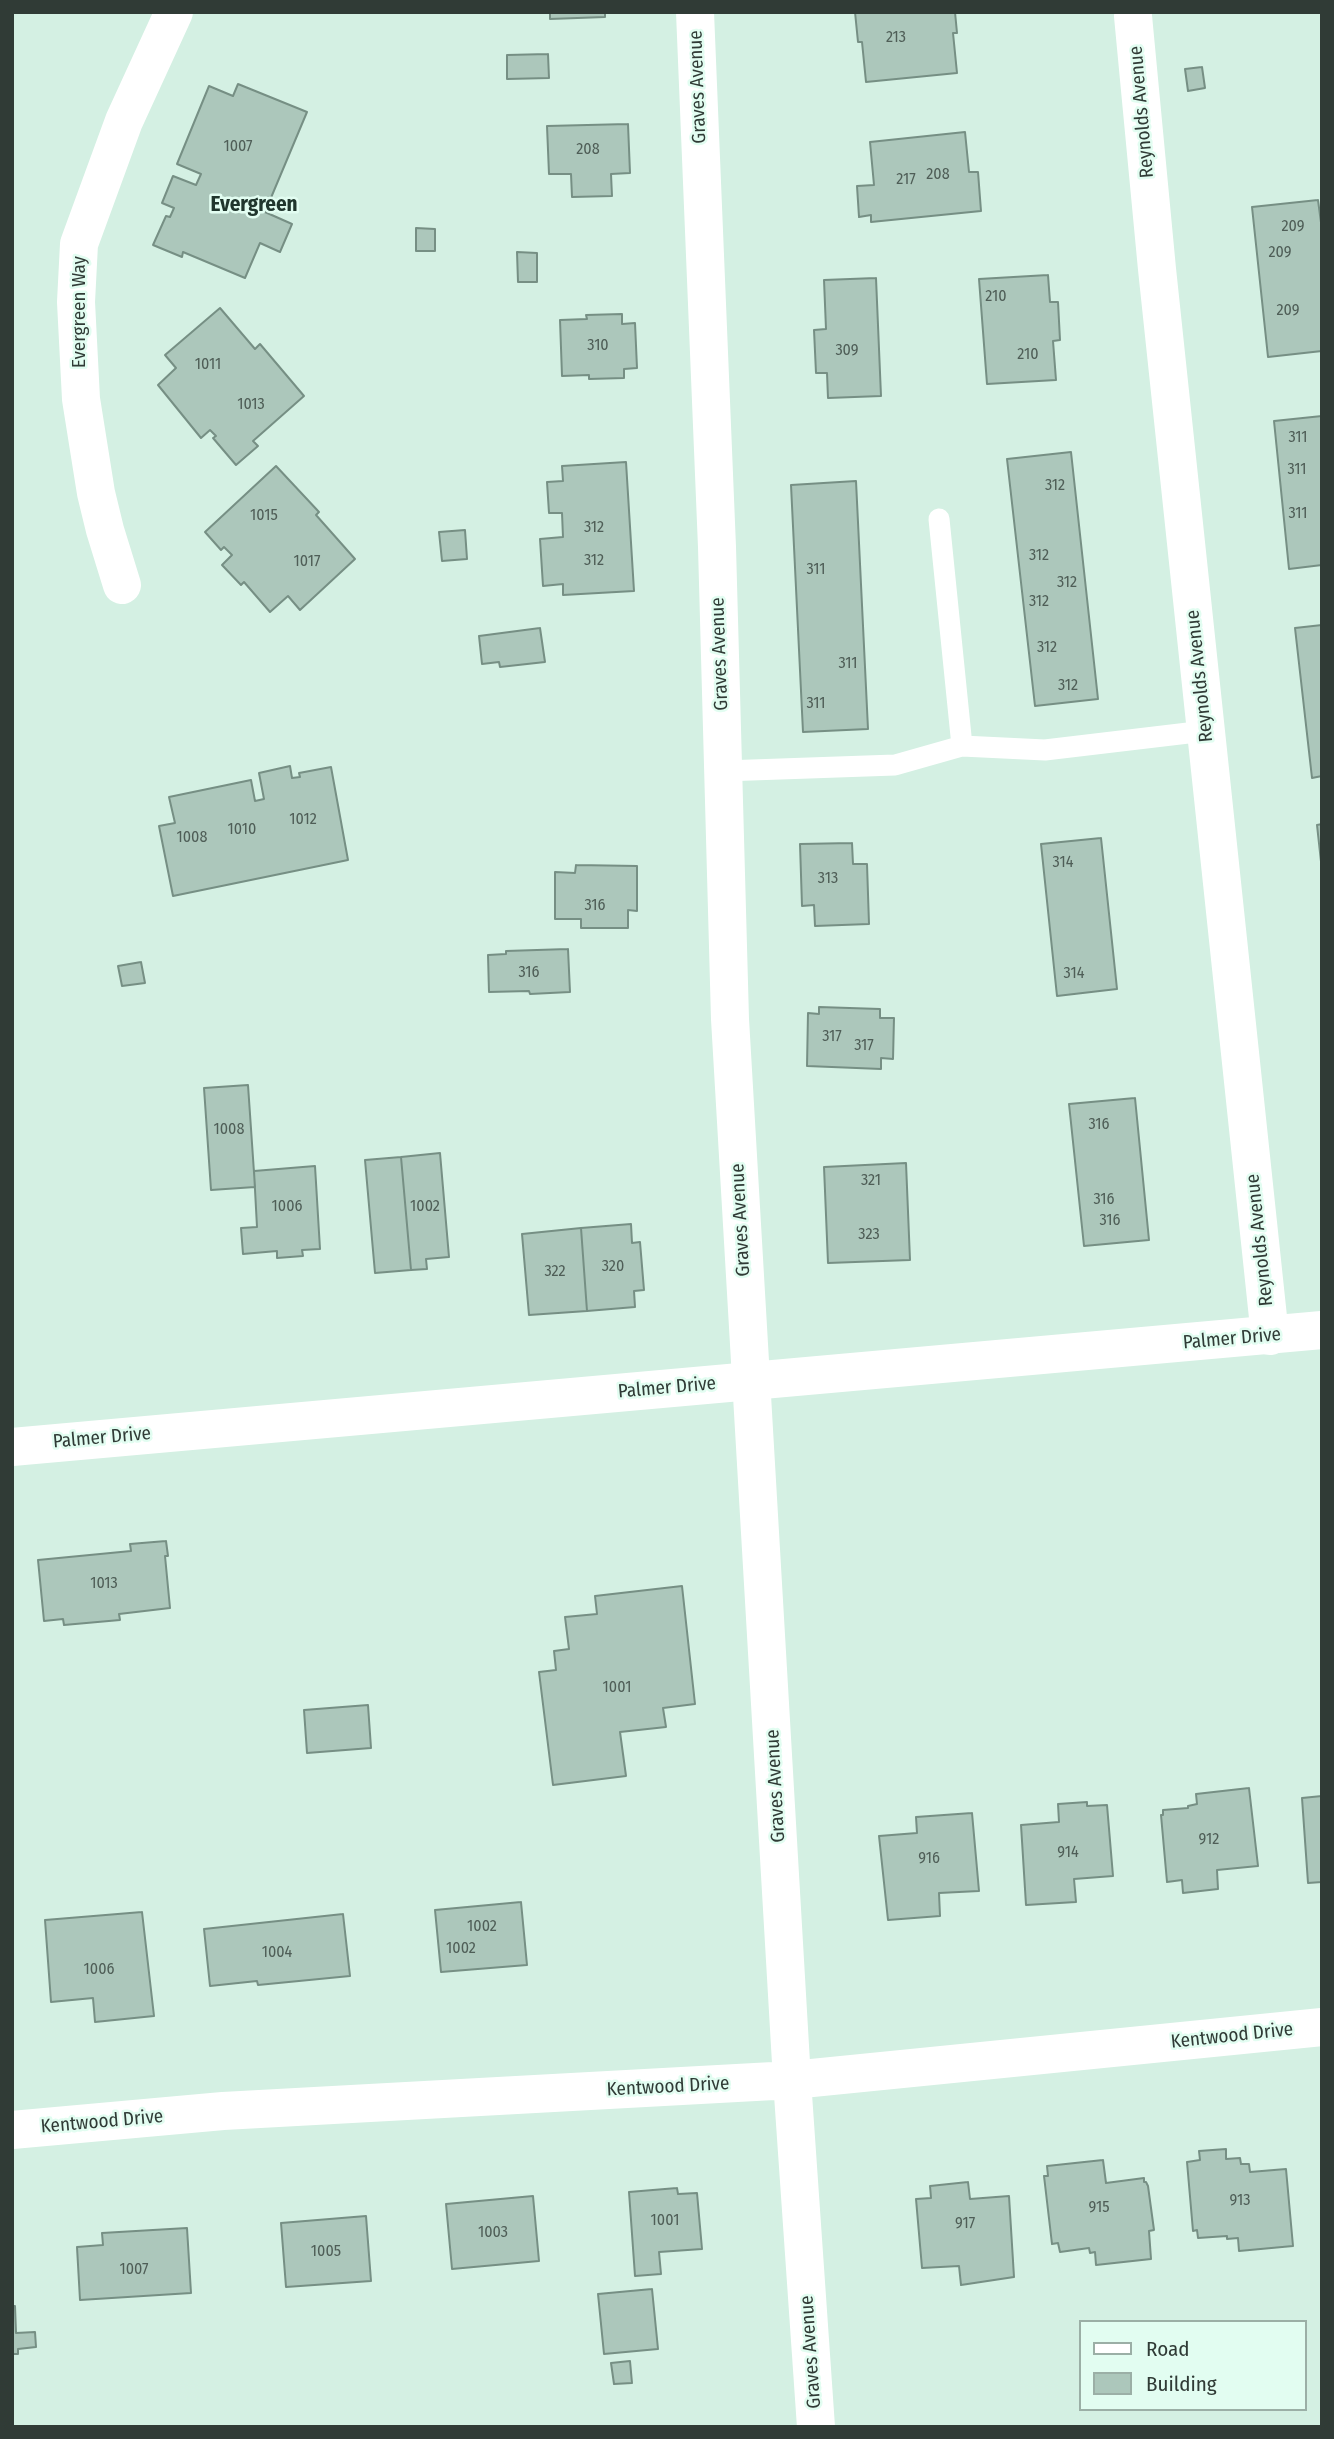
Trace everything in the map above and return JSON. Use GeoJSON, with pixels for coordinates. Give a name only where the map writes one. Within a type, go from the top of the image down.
{"type":"FeatureCollection","features":[{"type":"Feature","properties":{"kind":"street","name":"Evergreen Way"},"geometry":{"type":"LineString","coordinates":[[122,585],[96,493],[81,398],[76,302],[79,244],[124,121],[174,12]]}},
{"type":"Feature","properties":{"kind":"street","name":"Graves Avenue"},"geometry":{"type":"LineString","coordinates":[[695,12],[717,547],[730,1019],[792,2080],[816,2427]]}},
{"type":"Feature","properties":{"kind":"street","name":"Reynolds Avenue"},"geometry":{"type":"LineString","coordinates":[[1133,16],[1157,270],[1270,1336]]}},
{"type":"Feature","properties":{"kind":"street","name":"Palmer Drive"},"geometry":{"type":"LineString","coordinates":[[12,1447],[1322,1330]]}},
{"type":"Feature","properties":{"kind":"street","name":"Kentwood Drive"},"geometry":{"type":"LineString","coordinates":[[12,2130],[223,2111],[792,2080],[1322,2027]]}},
{"type":"Feature","properties":{"kind":"lane"},"geometry":{"type":"LineString","coordinates":[[939,519],[962,746]]}},
{"type":"Feature","properties":{"kind":"lane"},"geometry":{"type":"LineString","coordinates":[[723,771],[895,765],[962,746],[1045,750],[1205,731]]}},
{"type":"Feature","properties":{"kind":"building"},"geometry":{"type":"Polygon","coordinates":[[[550,12],[605,12],[605,17],[550,19],[550,12]]]}},
{"type":"Feature","properties":{"kind":"building"},"geometry":{"type":"Polygon","coordinates":[[[855,12],[955,12],[957,33],[953,33],[957,73],[866,82],[862,42],[858,42],[855,12]]]}},
{"type":"Feature","properties":{"kind":"building"},"geometry":{"type":"Polygon","coordinates":[[[548,54],[549,78],[507,79],[507,55],[548,54]]]}},
{"type":"Feature","properties":{"kind":"building"},"geometry":{"type":"Polygon","coordinates":[[[1202,67],[1205,88],[1188,91],[1185,69],[1202,67]]]}},
{"type":"Feature","properties":{"kind":"building"},"geometry":{"type":"Polygon","coordinates":[[[238,84],[307,112],[265,212],[292,224],[280,252],[260,243],[245,278],[183,252],[182,257],[153,245],[166,216],[170,217],[174,208],[162,203],[173,176],[196,185],[201,174],[177,164],[209,86],[233,96],[238,84]]]}},
{"type":"Feature","properties":{"kind":"building"},"geometry":{"type":"Polygon","coordinates":[[[628,124],[630,173],[611,174],[612,196],[572,197],[571,174],[549,174],[547,126],[628,124]]]}},
{"type":"Feature","properties":{"kind":"building"},"geometry":{"type":"Polygon","coordinates":[[[965,132],[969,172],[978,172],[981,211],[871,222],[871,215],[859,217],[857,186],[874,185],[870,142],[965,132]]]}},
{"type":"Feature","properties":{"kind":"building"},"geometry":{"type":"Polygon","coordinates":[[[1318,200],[1322,230],[1322,351],[1268,357],[1252,207],[1318,200]]]}},
{"type":"Feature","properties":{"kind":"building"},"geometry":{"type":"Polygon","coordinates":[[[416,228],[435,229],[435,251],[416,251],[416,228]]]}},
{"type":"Feature","properties":{"kind":"building"},"geometry":{"type":"Polygon","coordinates":[[[517,252],[537,253],[537,282],[518,282],[517,252]]]}},
{"type":"Feature","properties":{"kind":"building"},"geometry":{"type":"Polygon","coordinates":[[[1048,275],[1050,302],[1058,302],[1060,340],[1053,341],[1056,380],[987,384],[979,279],[1048,275]]]}},
{"type":"Feature","properties":{"kind":"building"},"geometry":{"type":"Polygon","coordinates":[[[876,278],[881,396],[828,398],[827,373],[816,373],[814,330],[826,329],[824,280],[876,278]]]}},
{"type":"Feature","properties":{"kind":"building"},"geometry":{"type":"Polygon","coordinates":[[[220,308],[255,349],[260,344],[304,396],[253,441],[258,446],[236,465],[213,438],[216,436],[210,430],[201,438],[158,385],[176,368],[165,355],[220,308]]]}},
{"type":"Feature","properties":{"kind":"building"},"geometry":{"type":"Polygon","coordinates":[[[622,314],[622,324],[635,323],[637,368],[624,369],[624,378],[589,379],[589,375],[562,376],[560,320],[587,319],[586,315],[622,314]]]}},
{"type":"Feature","properties":{"kind":"building"},"geometry":{"type":"Polygon","coordinates":[[[1322,416],[1322,565],[1289,569],[1274,421],[1322,416]]]}},
{"type":"Feature","properties":{"kind":"building"},"geometry":{"type":"Polygon","coordinates":[[[1071,452],[1098,699],[1035,706],[1007,459],[1071,452]]]}},
{"type":"Feature","properties":{"kind":"building"},"geometry":{"type":"Polygon","coordinates":[[[626,462],[634,591],[563,595],[563,584],[543,586],[540,539],[563,537],[562,513],[549,513],[547,482],[563,481],[562,466],[626,462]]]}},
{"type":"Feature","properties":{"kind":"building"},"geometry":{"type":"Polygon","coordinates":[[[276,466],[319,512],[316,515],[355,559],[300,610],[288,596],[270,612],[244,582],[241,585],[222,565],[232,555],[224,547],[221,550],[205,532],[276,466]]]}},
{"type":"Feature","properties":{"kind":"building"},"geometry":{"type":"Polygon","coordinates":[[[856,481],[868,729],[803,732],[791,485],[856,481]]]}},
{"type":"Feature","properties":{"kind":"building"},"geometry":{"type":"Polygon","coordinates":[[[465,530],[467,559],[442,561],[439,532],[465,530]]]}},
{"type":"Feature","properties":{"kind":"building"},"geometry":{"type":"Polygon","coordinates":[[[1322,625],[1322,776],[1312,778],[1295,628],[1322,625]]]}},
{"type":"Feature","properties":{"kind":"building"},"geometry":{"type":"Polygon","coordinates":[[[540,628],[545,662],[500,667],[499,662],[482,664],[479,636],[540,628]]]}},
{"type":"Feature","properties":{"kind":"building"},"geometry":{"type":"Polygon","coordinates":[[[290,766],[292,778],[300,777],[299,773],[331,767],[348,860],[173,896],[159,826],[175,823],[169,797],[251,780],[255,801],[264,799],[259,773],[290,766]]]}},
{"type":"Feature","properties":{"kind":"building"},"geometry":{"type":"Polygon","coordinates":[[[1322,824],[1322,871],[1317,825],[1322,824]]]}},
{"type":"Feature","properties":{"kind":"building"},"geometry":{"type":"Polygon","coordinates":[[[1101,838],[1117,989],[1057,996],[1041,844],[1101,838]]]}},
{"type":"Feature","properties":{"kind":"building"},"geometry":{"type":"Polygon","coordinates":[[[852,843],[853,864],[867,864],[869,924],[815,926],[814,905],[802,906],[800,844],[852,843]]]}},
{"type":"Feature","properties":{"kind":"building"},"geometry":{"type":"Polygon","coordinates":[[[576,865],[637,866],[637,911],[628,910],[628,928],[581,928],[581,919],[555,919],[555,872],[575,873],[576,865]]]}},
{"type":"Feature","properties":{"kind":"building"},"geometry":{"type":"Polygon","coordinates":[[[568,949],[570,992],[489,992],[488,955],[506,954],[506,951],[568,949]]]}},
{"type":"Feature","properties":{"kind":"building"},"geometry":{"type":"Polygon","coordinates":[[[141,962],[145,983],[122,986],[118,966],[141,962]]]}},
{"type":"Feature","properties":{"kind":"building"},"geometry":{"type":"Polygon","coordinates":[[[819,1007],[880,1009],[880,1018],[894,1018],[893,1059],[881,1058],[881,1069],[807,1066],[808,1013],[819,1014],[819,1007]]]}},
{"type":"Feature","properties":{"kind":"building"},"geometry":{"type":"Polygon","coordinates":[[[248,1085],[255,1187],[211,1190],[204,1088],[248,1085]]]}},
{"type":"Feature","properties":{"kind":"building"},"geometry":{"type":"Polygon","coordinates":[[[1135,1098],[1149,1240],[1084,1246],[1069,1104],[1135,1098]]]}},
{"type":"Feature","properties":{"kind":"building"},"geometry":{"type":"Polygon","coordinates":[[[440,1153],[449,1257],[426,1259],[427,1269],[411,1270],[401,1157],[440,1153]]]}},
{"type":"Feature","properties":{"kind":"building"},"geometry":{"type":"Polygon","coordinates":[[[401,1157],[411,1270],[375,1273],[365,1160],[401,1157]]]}},
{"type":"Feature","properties":{"kind":"building"},"geometry":{"type":"Polygon","coordinates":[[[906,1163],[910,1260],[828,1263],[824,1167],[906,1163]]]}},
{"type":"Feature","properties":{"kind":"building"},"geometry":{"type":"Polygon","coordinates":[[[315,1166],[320,1249],[302,1250],[303,1256],[277,1258],[277,1251],[243,1254],[241,1228],[257,1227],[254,1171],[315,1166]]]}},
{"type":"Feature","properties":{"kind":"building"},"geometry":{"type":"Polygon","coordinates":[[[631,1224],[632,1243],[640,1242],[644,1290],[634,1291],[635,1307],[587,1311],[581,1228],[631,1224]]]}},
{"type":"Feature","properties":{"kind":"building"},"geometry":{"type":"Polygon","coordinates":[[[581,1228],[587,1311],[529,1315],[522,1234],[581,1228]]]}},
{"type":"Feature","properties":{"kind":"building"},"geometry":{"type":"Polygon","coordinates":[[[166,1541],[170,1608],[119,1614],[120,1620],[64,1625],[63,1619],[44,1621],[38,1560],[131,1551],[130,1544],[166,1541]]]}},
{"type":"Feature","properties":{"kind":"building"},"geometry":{"type":"Polygon","coordinates":[[[682,1586],[695,1704],[663,1708],[666,1727],[620,1732],[626,1776],[553,1785],[539,1672],[556,1670],[554,1651],[569,1649],[565,1617],[597,1614],[595,1596],[682,1586]]]}},
{"type":"Feature","properties":{"kind":"building"},"geometry":{"type":"Polygon","coordinates":[[[368,1705],[371,1748],[307,1753],[304,1710],[368,1705]]]}},
{"type":"Feature","properties":{"kind":"building"},"geometry":{"type":"Polygon","coordinates":[[[1249,1788],[1258,1866],[1217,1870],[1218,1889],[1183,1893],[1182,1880],[1167,1882],[1161,1815],[1163,1810],[1188,1808],[1197,1804],[1196,1794],[1249,1788]]]}},
{"type":"Feature","properties":{"kind":"building"},"geometry":{"type":"Polygon","coordinates":[[[1322,1796],[1322,1882],[1308,1883],[1302,1798],[1322,1796]]]}},
{"type":"Feature","properties":{"kind":"building"},"geometry":{"type":"Polygon","coordinates":[[[1087,1802],[1087,1806],[1107,1805],[1113,1876],[1074,1879],[1076,1902],[1026,1905],[1021,1825],[1059,1822],[1058,1804],[1087,1802]]]}},
{"type":"Feature","properties":{"kind":"building"},"geometry":{"type":"Polygon","coordinates":[[[972,1813],[979,1891],[939,1893],[940,1916],[888,1920],[879,1836],[917,1833],[916,1817],[972,1813]]]}},
{"type":"Feature","properties":{"kind":"building"},"geometry":{"type":"Polygon","coordinates":[[[521,1902],[527,1965],[441,1972],[435,1910],[521,1902]]]}},
{"type":"Feature","properties":{"kind":"building"},"geometry":{"type":"Polygon","coordinates":[[[142,1912],[154,2016],[95,2022],[93,1998],[51,2002],[45,1920],[142,1912]]]}},
{"type":"Feature","properties":{"kind":"building"},"geometry":{"type":"Polygon","coordinates":[[[343,1914],[350,1976],[258,1985],[257,1981],[210,1986],[204,1929],[343,1914]]]}},
{"type":"Feature","properties":{"kind":"building"},"geometry":{"type":"Polygon","coordinates":[[[1226,2149],[1226,2159],[1240,2158],[1241,2164],[1249,2164],[1250,2172],[1286,2169],[1293,2246],[1239,2251],[1238,2238],[1198,2238],[1197,2230],[1193,2231],[1187,2162],[1200,2160],[1199,2151],[1226,2149]]]}},
{"type":"Feature","properties":{"kind":"building"},"geometry":{"type":"Polygon","coordinates":[[[1103,2160],[1106,2183],[1144,2178],[1148,2186],[1154,2230],[1149,2231],[1151,2259],[1096,2265],[1095,2252],[1090,2253],[1089,2248],[1060,2252],[1058,2243],[1052,2244],[1044,2176],[1048,2176],[1047,2166],[1103,2160]]]}},
{"type":"Feature","properties":{"kind":"building"},"geometry":{"type":"Polygon","coordinates":[[[968,2182],[970,2199],[1009,2196],[1014,2277],[961,2285],[959,2266],[922,2268],[916,2199],[931,2198],[930,2186],[968,2182]]]}},
{"type":"Feature","properties":{"kind":"building"},"geometry":{"type":"Polygon","coordinates":[[[677,2188],[678,2194],[697,2193],[702,2249],[659,2252],[661,2274],[635,2276],[629,2192],[677,2188]]]}},
{"type":"Feature","properties":{"kind":"building"},"geometry":{"type":"Polygon","coordinates":[[[533,2196],[539,2261],[452,2269],[446,2204],[533,2196]]]}},
{"type":"Feature","properties":{"kind":"building"},"geometry":{"type":"Polygon","coordinates":[[[366,2216],[371,2281],[286,2287],[281,2223],[366,2216]]]}},
{"type":"Feature","properties":{"kind":"building"},"geometry":{"type":"Polygon","coordinates":[[[187,2228],[191,2293],[80,2300],[77,2247],[103,2245],[102,2233],[187,2228]]]}},
{"type":"Feature","properties":{"kind":"building"},"geometry":{"type":"Polygon","coordinates":[[[652,2289],[658,2349],[604,2354],[598,2294],[652,2289]]]}},
{"type":"Feature","properties":{"kind":"building"},"geometry":{"type":"Polygon","coordinates":[[[12,2306],[15,2306],[16,2333],[35,2332],[36,2347],[18,2349],[18,2354],[12,2354],[12,2306]]]}},
{"type":"Feature","properties":{"kind":"building"},"geometry":{"type":"Polygon","coordinates":[[[630,2361],[632,2383],[614,2384],[611,2363],[630,2361]]]}},
{"type":"Feature","properties":{"kind":"district","name":"Evergreen"},"geometry":{"type":"Point","coordinates":[254,205]}}]}
